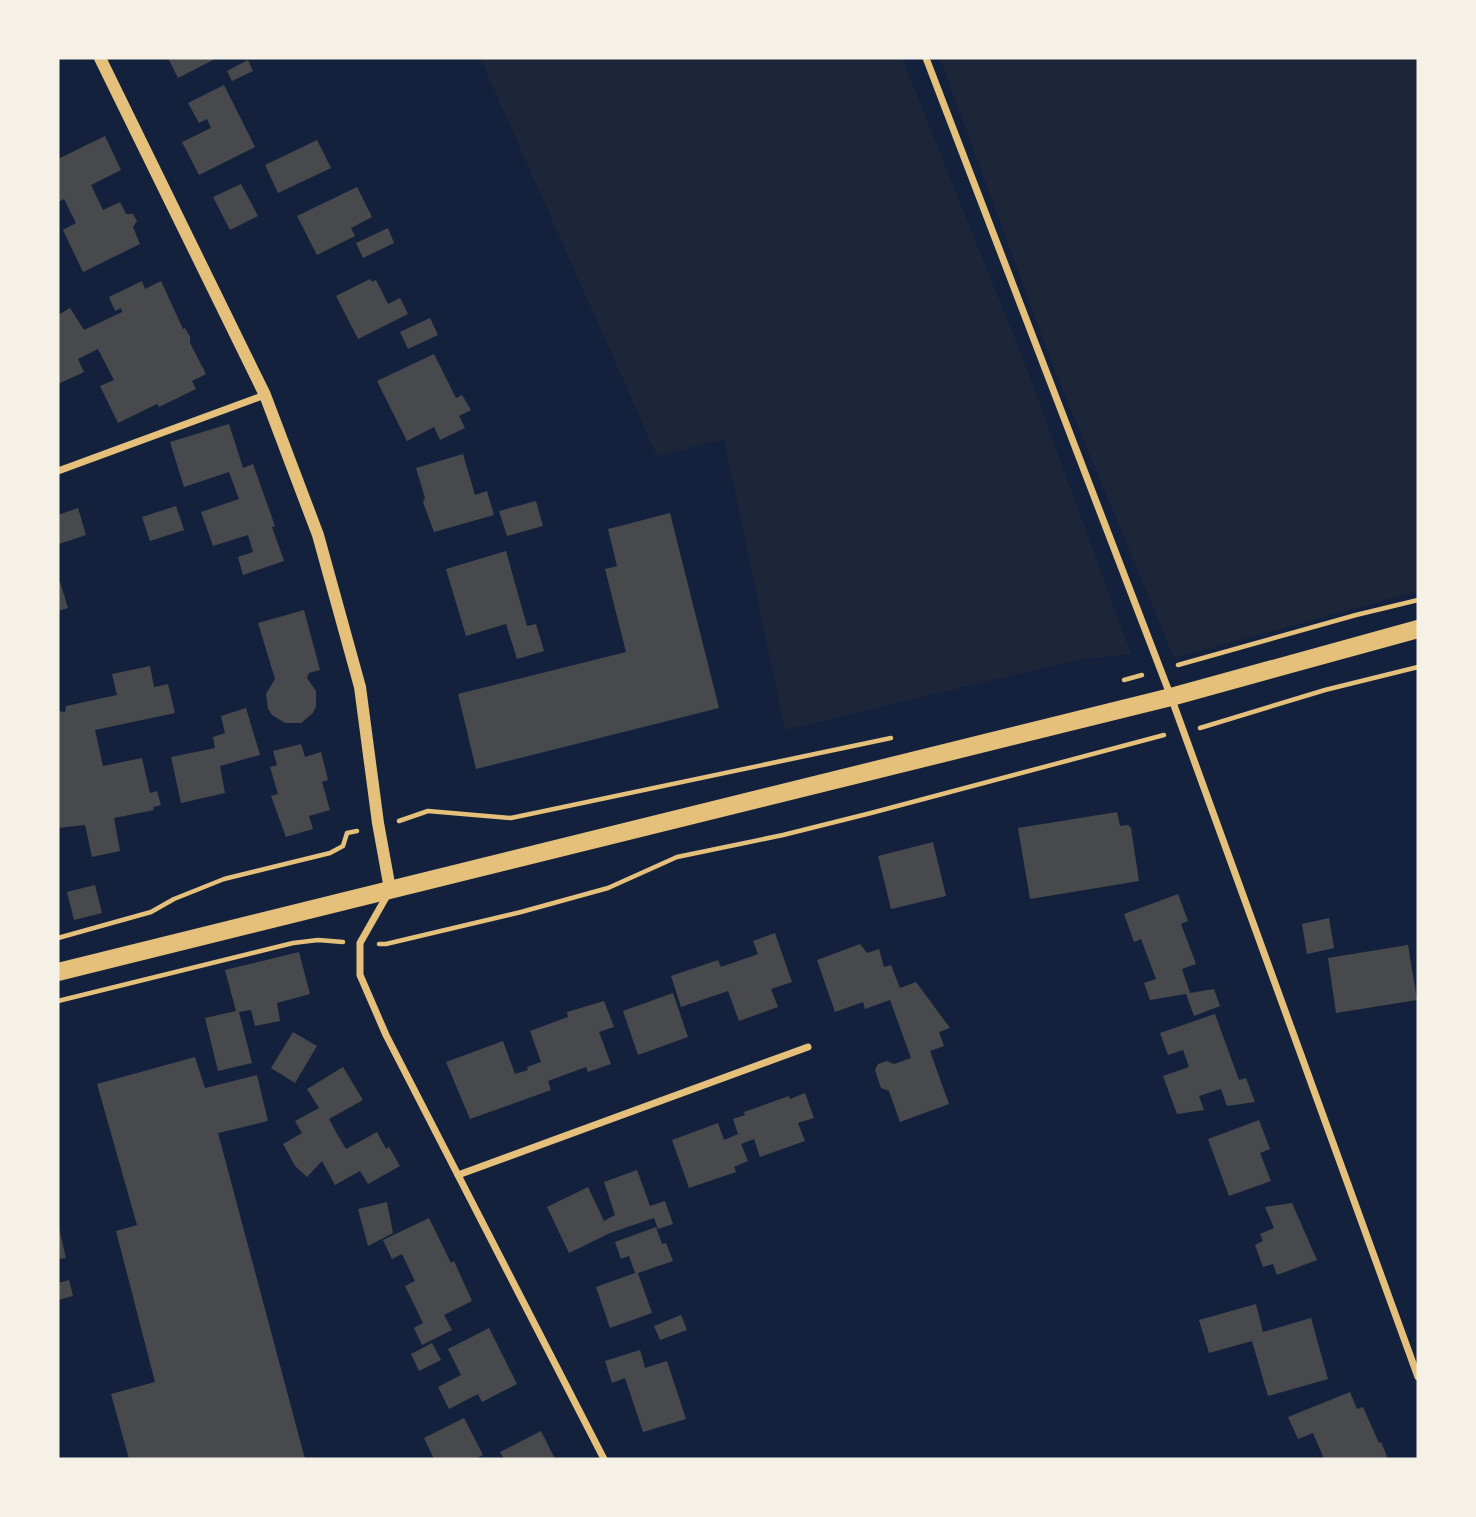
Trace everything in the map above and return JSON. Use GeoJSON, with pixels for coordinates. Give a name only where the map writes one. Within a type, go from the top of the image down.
{"type":"FeatureCollection","features":[{"type":"Feature","properties":{"kind":"main road"},"geometry":{"type":"LineString","coordinates":[[58,972],[1171,697],[1418,629]]}},
{"type":"Feature","properties":{"kind":"street"},"geometry":{"type":"LineString","coordinates":[[100,58],[265,395],[318,535],[359,687],[390,889],[360,943],[360,975],[386,1035],[604,1459]]}},
{"type":"Feature","properties":{"kind":"street"},"geometry":{"type":"LineString","coordinates":[[926,58],[1161,670],[1418,1377]]}},
{"type":"Feature","properties":{"kind":"street"},"geometry":{"type":"LineString","coordinates":[[58,471],[265,395]]}},
{"type":"Feature","properties":{"kind":"street"},"geometry":{"type":"LineString","coordinates":[[458,1175],[808,1047]]}},
{"type":"Feature","properties":{"kind":"path"},"geometry":{"type":"LineString","coordinates":[[1122,681],[1418,600]]}},
{"type":"Feature","properties":{"kind":"path"},"geometry":{"type":"LineString","coordinates":[[58,1002],[293,943],[317,940],[386,944],[521,912],[608,888],[677,857],[808,829],[1418,667]]}},
{"type":"Feature","properties":{"kind":"path"},"geometry":{"type":"LineString","coordinates":[[58,938],[151,912],[174,899],[224,879],[330,853],[342,846],[346,833],[379,827],[428,811],[511,818],[898,736]]}},
{"type":"Feature","properties":{"kind":"shaded area"},"geometry":{"type":"Polygon","coordinates":[[[480,58],[902,58],[1025,364],[1131,654],[1081,659],[785,730],[724,439],[657,456],[480,58]]]}},
{"type":"Feature","properties":{"kind":"shaded area"},"geometry":{"type":"Polygon","coordinates":[[[940,58],[1418,58],[1418,591],[1174,658],[1053,366],[940,58]]]}},
{"type":"Feature","properties":{"kind":"building"},"geometry":{"type":"Polygon","coordinates":[[[168,58],[212,58],[213,60],[178,78],[168,58]]]}},
{"type":"Feature","properties":{"kind":"building"},"geometry":{"type":"Polygon","coordinates":[[[248,60],[253,71],[232,81],[227,71],[248,60]]]}},
{"type":"Feature","properties":{"kind":"building"},"geometry":{"type":"Polygon","coordinates":[[[224,85],[255,147],[199,175],[182,142],[211,128],[207,119],[199,123],[188,103],[224,85]]]}},
{"type":"Feature","properties":{"kind":"building"},"geometry":{"type":"Polygon","coordinates":[[[105,136],[121,170],[91,185],[103,210],[120,202],[126,214],[133,214],[137,221],[133,227],[140,244],[83,272],[63,230],[76,223],[64,199],[58,202],[58,159],[105,136]]]}},
{"type":"Feature","properties":{"kind":"building"},"geometry":{"type":"Polygon","coordinates":[[[317,140],[331,168],[278,193],[265,165],[317,140]]]}},
{"type":"Feature","properties":{"kind":"building"},"geometry":{"type":"Polygon","coordinates":[[[241,184],[258,216],[230,230],[213,197],[241,184]]]}},
{"type":"Feature","properties":{"kind":"building"},"geometry":{"type":"Polygon","coordinates":[[[357,187],[372,217],[351,228],[355,236],[317,255],[297,216],[357,187]]]}},
{"type":"Feature","properties":{"kind":"building"},"geometry":{"type":"Polygon","coordinates":[[[388,228],[394,243],[363,258],[356,243],[388,228]]]}},
{"type":"Feature","properties":{"kind":"building"},"geometry":{"type":"Polygon","coordinates":[[[370,279],[372,282],[376,280],[388,304],[400,298],[408,314],[358,339],[336,296],[370,279]]]}},
{"type":"Feature","properties":{"kind":"building"},"geometry":{"type":"Polygon","coordinates":[[[142,281],[145,289],[161,281],[206,374],[192,381],[196,389],[118,423],[100,386],[114,380],[98,349],[78,359],[84,372],[58,384],[58,315],[70,308],[84,330],[122,312],[121,308],[115,311],[109,297],[142,281]]]}},
{"type":"Feature","properties":{"kind":"building"},"geometry":{"type":"Polygon","coordinates":[[[430,318],[438,335],[408,349],[400,332],[430,318]]]}},
{"type":"Feature","properties":{"kind":"building"},"geometry":{"type":"Polygon","coordinates":[[[434,354],[456,398],[462,395],[471,410],[459,416],[465,428],[440,440],[434,427],[407,441],[377,381],[434,354]]]}},
{"type":"Feature","properties":{"kind":"building"},"geometry":{"type":"Polygon","coordinates":[[[229,424],[243,468],[253,464],[284,561],[243,575],[238,557],[253,552],[248,535],[213,546],[201,512],[239,499],[229,472],[184,487],[170,442],[229,424]]]}},
{"type":"Feature","properties":{"kind":"building"},"geometry":{"type":"Polygon","coordinates":[[[463,454],[475,495],[487,491],[494,515],[434,532],[423,502],[425,498],[416,468],[463,454]]]}},
{"type":"Feature","properties":{"kind":"building"},"geometry":{"type":"Polygon","coordinates":[[[536,501],[543,526],[507,536],[499,511],[536,501]]]}},
{"type":"Feature","properties":{"kind":"building"},"geometry":{"type":"Polygon","coordinates":[[[176,506],[184,530],[150,541],[142,517],[176,506]]]}},
{"type":"Feature","properties":{"kind":"building"},"geometry":{"type":"Polygon","coordinates":[[[78,508],[86,535],[59,544],[58,515],[78,508]]]}},
{"type":"Feature","properties":{"kind":"building"},"geometry":{"type":"Polygon","coordinates":[[[670,513],[719,708],[476,769],[458,694],[626,652],[605,569],[617,566],[608,529],[670,513]]]}},
{"type":"Feature","properties":{"kind":"building"},"geometry":{"type":"Polygon","coordinates":[[[506,551],[527,626],[536,624],[544,651],[517,659],[506,624],[466,636],[446,569],[506,551]]]}},
{"type":"Feature","properties":{"kind":"building"},"geometry":{"type":"Polygon","coordinates":[[[60,582],[68,608],[58,611],[58,583],[60,582]]]}},
{"type":"Feature","properties":{"kind":"building"},"geometry":{"type":"Polygon","coordinates":[[[304,610],[320,670],[309,673],[307,678],[316,691],[316,706],[313,713],[301,723],[285,723],[268,709],[266,694],[275,679],[258,623],[304,610]]]}},
{"type":"Feature","properties":{"kind":"building"},"geometry":{"type":"Polygon","coordinates":[[[150,666],[154,687],[168,684],[175,713],[95,730],[103,766],[142,758],[150,793],[157,791],[161,805],[153,807],[154,810],[114,818],[120,851],[92,857],[85,825],[58,828],[58,711],[65,712],[66,706],[117,695],[112,674],[150,666]]]}},
{"type":"Feature","properties":{"kind":"building"},"geometry":{"type":"Polygon","coordinates":[[[246,708],[260,755],[220,766],[225,793],[181,803],[171,757],[215,748],[213,737],[225,733],[221,716],[246,708]]]}},
{"type":"Feature","properties":{"kind":"building"},"geometry":{"type":"Polygon","coordinates":[[[301,744],[305,757],[321,752],[328,780],[322,782],[330,810],[309,816],[313,829],[286,837],[271,796],[278,794],[270,767],[277,765],[273,751],[301,744]]]}},
{"type":"Feature","properties":{"kind":"building"},"geometry":{"type":"Polygon","coordinates":[[[1117,812],[1120,826],[1128,825],[1131,828],[1139,881],[1030,899],[1018,828],[1117,812]]]}},
{"type":"Feature","properties":{"kind":"building"},"geometry":{"type":"Polygon","coordinates":[[[933,842],[946,896],[891,909],[878,856],[933,842]]]}},
{"type":"Feature","properties":{"kind":"building"},"geometry":{"type":"Polygon","coordinates":[[[95,885],[102,913],[74,920],[67,892],[95,885]]]}},
{"type":"Feature","properties":{"kind":"building"},"geometry":{"type":"Polygon","coordinates":[[[1178,894],[1188,921],[1181,924],[1196,964],[1182,969],[1190,993],[1214,989],[1220,1006],[1194,1016],[1186,994],[1150,1000],[1144,983],[1156,979],[1141,939],[1134,942],[1124,914],[1178,894]]]}},
{"type":"Feature","properties":{"kind":"building"},"geometry":{"type":"Polygon","coordinates":[[[1329,918],[1334,948],[1307,954],[1302,924],[1329,918]]]}},
{"type":"Feature","properties":{"kind":"building"},"geometry":{"type":"Polygon","coordinates":[[[775,933],[792,982],[771,989],[778,1007],[739,1021],[728,991],[681,1007],[671,976],[718,960],[721,967],[758,954],[753,941],[775,933]]]}},
{"type":"Feature","properties":{"kind":"building"},"geometry":{"type":"Polygon","coordinates":[[[860,944],[867,953],[879,949],[884,967],[891,965],[900,988],[916,982],[950,1028],[939,1032],[944,1046],[930,1051],[949,1104],[900,1122],[889,1091],[881,1088],[875,1070],[878,1064],[887,1061],[894,1064],[911,1058],[890,1000],[865,1009],[863,1002],[835,1012],[817,960],[860,944]]]}},
{"type":"Feature","properties":{"kind":"building"},"geometry":{"type":"Polygon","coordinates":[[[1408,945],[1417,1000],[1336,1013],[1328,958],[1408,945]]]}},
{"type":"Feature","properties":{"kind":"building"},"geometry":{"type":"Polygon","coordinates":[[[299,952],[310,994],[277,1003],[280,1021],[255,1026],[251,1010],[239,1012],[252,1063],[218,1071],[205,1018],[236,1011],[225,970],[299,952]]]}},
{"type":"Feature","properties":{"kind":"building"},"geometry":{"type":"Polygon","coordinates":[[[673,993],[688,1037],[638,1055],[623,1011],[673,993]]]}},
{"type":"Feature","properties":{"kind":"building"},"geometry":{"type":"Polygon","coordinates":[[[604,1001],[614,1027],[599,1032],[611,1064],[588,1072],[586,1067],[548,1081],[551,1090],[470,1119],[446,1062],[503,1041],[515,1074],[528,1070],[527,1067],[541,1062],[530,1031],[568,1017],[567,1012],[604,1001]]]}},
{"type":"Feature","properties":{"kind":"building"},"geometry":{"type":"Polygon","coordinates":[[[1215,1014],[1239,1080],[1246,1078],[1255,1102],[1227,1106],[1221,1089],[1199,1096],[1204,1110],[1177,1114],[1163,1076],[1189,1067],[1183,1050],[1168,1055],[1160,1033],[1215,1014]]]}},
{"type":"Feature","properties":{"kind":"building"},"geometry":{"type":"Polygon","coordinates":[[[293,1032],[317,1046],[295,1083],[271,1068],[293,1032]]]}},
{"type":"Feature","properties":{"kind":"building"},"geometry":{"type":"Polygon","coordinates":[[[195,1057],[205,1088],[257,1075],[268,1121],[218,1133],[305,1459],[129,1459],[111,1394],[155,1382],[116,1231],[137,1225],[97,1084],[195,1057]]]}},
{"type":"Feature","properties":{"kind":"building"},"geometry":{"type":"Polygon","coordinates":[[[343,1067],[363,1100],[329,1119],[337,1134],[346,1149],[377,1132],[400,1166],[368,1184],[360,1171],[335,1185],[322,1161],[307,1177],[295,1166],[283,1144],[302,1133],[295,1121],[319,1108],[307,1089],[343,1067]]]}},
{"type":"Feature","properties":{"kind":"building"},"geometry":{"type":"Polygon","coordinates":[[[805,1093],[814,1118],[798,1123],[805,1141],[760,1157],[754,1139],[741,1144],[748,1161],[734,1167],[736,1172],[689,1188],[672,1140],[718,1123],[724,1140],[738,1134],[733,1119],[745,1115],[744,1112],[805,1093]]]}},
{"type":"Feature","properties":{"kind":"building"},"geometry":{"type":"Polygon","coordinates":[[[1259,1120],[1270,1149],[1260,1153],[1271,1181],[1229,1196],[1208,1139],[1259,1120]]]}},
{"type":"Feature","properties":{"kind":"building"},"geometry":{"type":"Polygon","coordinates":[[[637,1170],[650,1206],[665,1201],[673,1224],[658,1229],[654,1218],[610,1233],[569,1253],[547,1207],[588,1187],[604,1221],[615,1215],[604,1182],[637,1170]]]}},
{"type":"Feature","properties":{"kind":"building"},"geometry":{"type":"Polygon","coordinates":[[[387,1202],[393,1233],[368,1246],[358,1209],[387,1202]]]}},
{"type":"Feature","properties":{"kind":"building"},"geometry":{"type":"Polygon","coordinates":[[[1292,1203],[1317,1260],[1277,1275],[1273,1264],[1263,1267],[1255,1245],[1263,1241],[1260,1234],[1274,1228],[1265,1207],[1292,1203]]]}},
{"type":"Feature","properties":{"kind":"building"},"geometry":{"type":"Polygon","coordinates":[[[429,1218],[451,1263],[454,1261],[472,1301],[444,1315],[452,1330],[422,1345],[414,1328],[423,1323],[405,1286],[415,1281],[402,1254],[392,1259],[383,1240],[429,1218]]]}},
{"type":"Feature","properties":{"kind":"building"},"geometry":{"type":"Polygon","coordinates":[[[656,1227],[662,1244],[666,1243],[673,1261],[638,1273],[652,1313],[610,1328],[596,1287],[635,1273],[629,1256],[621,1259],[615,1242],[656,1227]]]}},
{"type":"Feature","properties":{"kind":"building"},"geometry":{"type":"Polygon","coordinates":[[[58,1229],[66,1258],[58,1259],[58,1229]]]}},
{"type":"Feature","properties":{"kind":"building"},"geometry":{"type":"Polygon","coordinates":[[[69,1280],[73,1296],[58,1300],[58,1283],[69,1280]]]}},
{"type":"Feature","properties":{"kind":"building"},"geometry":{"type":"Polygon","coordinates":[[[1256,1304],[1263,1332],[1311,1318],[1328,1379],[1268,1396],[1252,1341],[1209,1353],[1199,1320],[1256,1304]]]}},
{"type":"Feature","properties":{"kind":"building"},"geometry":{"type":"Polygon","coordinates":[[[681,1315],[687,1330],[660,1340],[654,1326],[681,1315]]]}},
{"type":"Feature","properties":{"kind":"building"},"geometry":{"type":"Polygon","coordinates":[[[489,1328],[517,1384],[482,1402],[478,1394],[449,1409],[438,1387],[461,1375],[448,1349],[489,1328]]]}},
{"type":"Feature","properties":{"kind":"building"},"geometry":{"type":"Polygon","coordinates":[[[432,1343],[441,1360],[419,1371],[411,1354],[432,1343]]]}},
{"type":"Feature","properties":{"kind":"building"},"geometry":{"type":"Polygon","coordinates":[[[640,1350],[645,1368],[667,1361],[686,1419],[643,1432],[625,1378],[612,1383],[605,1361],[640,1350]]]}},
{"type":"Feature","properties":{"kind":"building"},"geometry":{"type":"Polygon","coordinates":[[[1350,1392],[1357,1409],[1363,1407],[1388,1459],[1324,1459],[1313,1433],[1298,1439],[1288,1417],[1350,1392]]]}},
{"type":"Feature","properties":{"kind":"building"},"geometry":{"type":"Polygon","coordinates":[[[464,1418],[483,1455],[474,1459],[434,1459],[424,1438],[464,1418]]]}},
{"type":"Feature","properties":{"kind":"building"},"geometry":{"type":"Polygon","coordinates":[[[541,1431],[555,1459],[504,1459],[500,1452],[541,1431]]]}}]}
